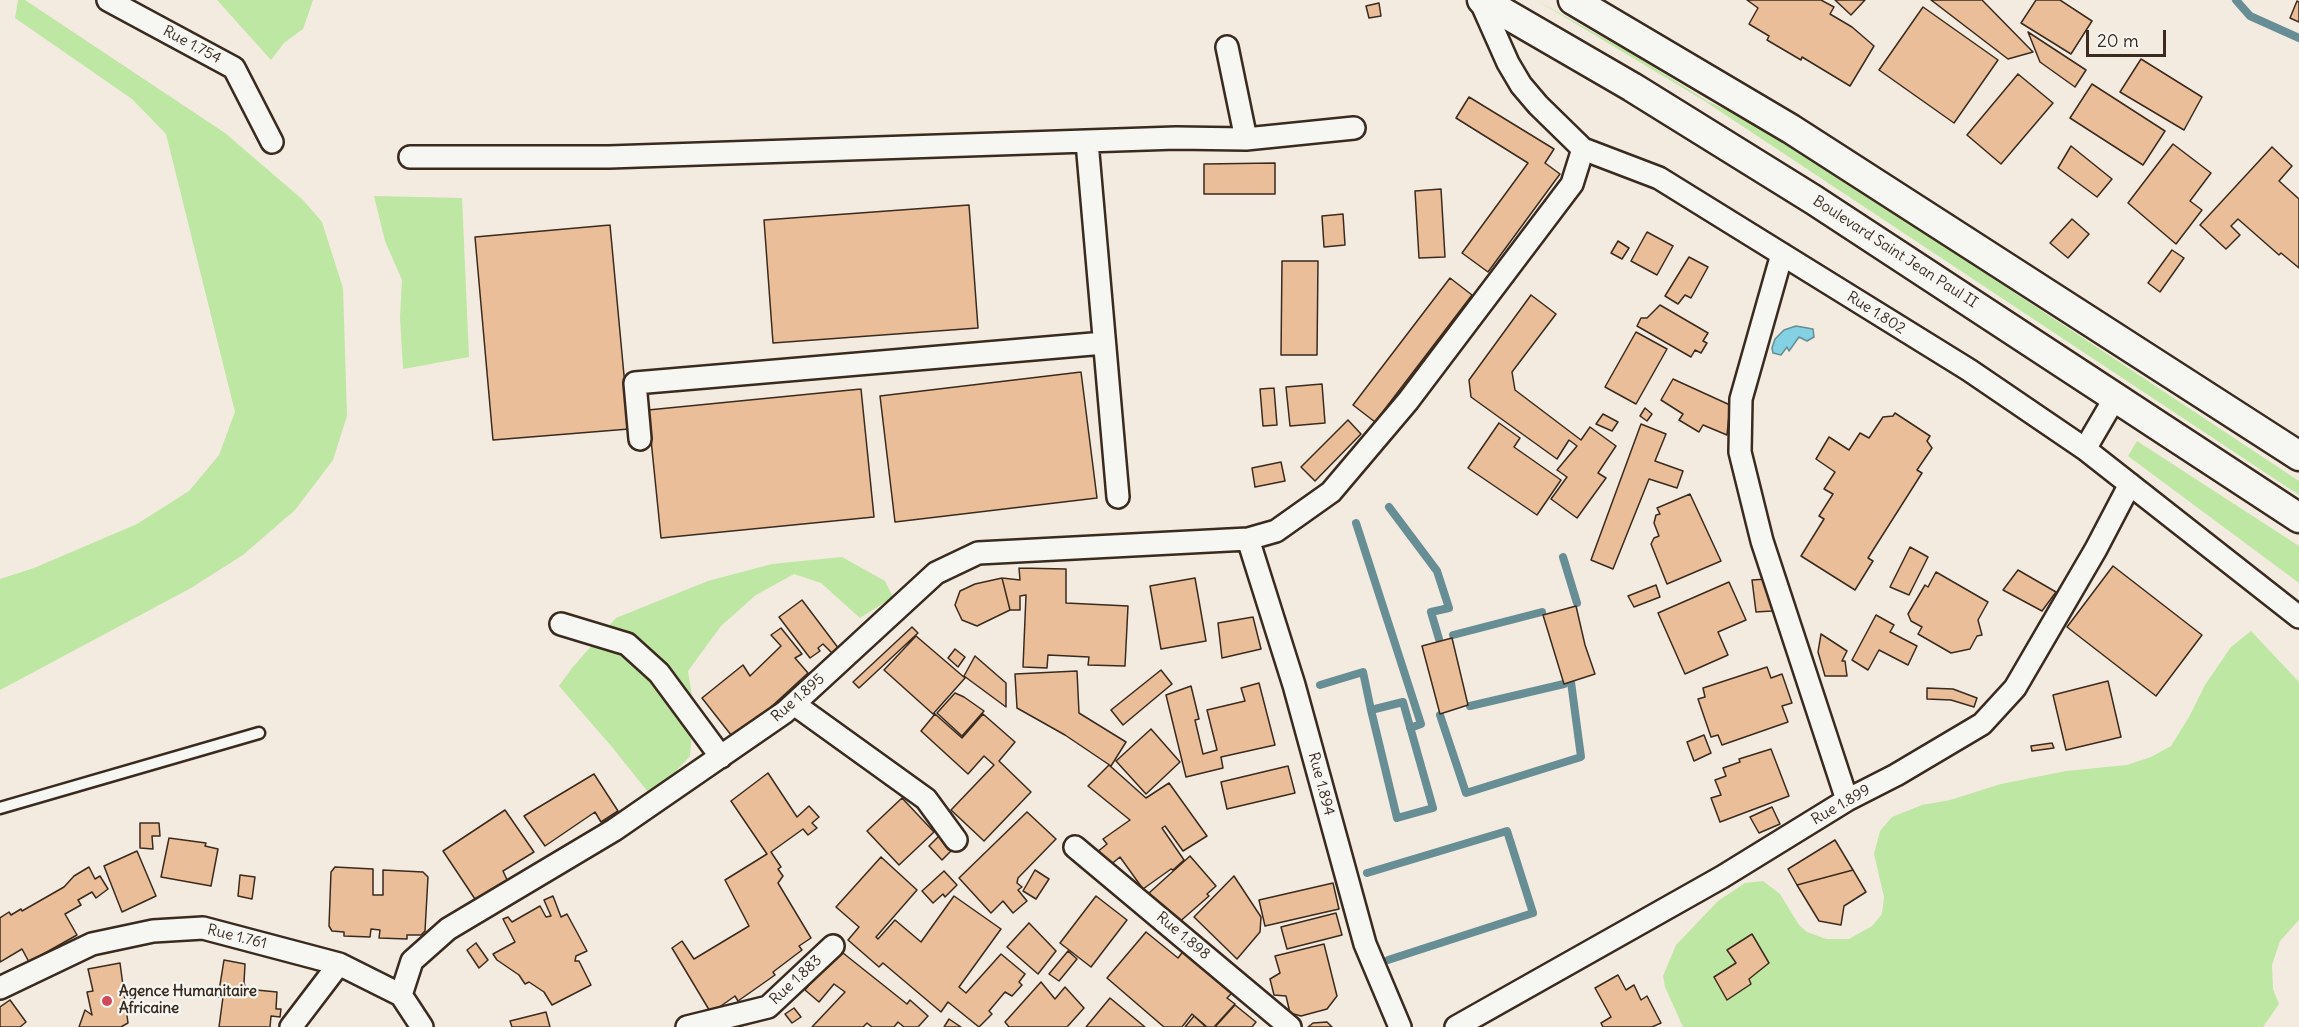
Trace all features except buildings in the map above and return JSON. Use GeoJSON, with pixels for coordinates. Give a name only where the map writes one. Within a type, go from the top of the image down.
{"type":"FeatureCollection","features":[{"type":"Feature","properties":{"kind":"main road","name":"Boulevard Saint Jean Paul II"},"geometry":{"type":"LineString","coordinates":[[1481,0],[1632,87],[1804,193],[2299,518]]}},
{"type":"Feature","properties":{"kind":"main road"},"geometry":{"type":"LineString","coordinates":[[1573,0],[1791,129],[2296,448]]}},
{"type":"Feature","properties":{"kind":"street","name":"Rue 1.754"},"geometry":{"type":"LineString","coordinates":[[108,0],[234,68],[272,142]]}},
{"type":"Feature","properties":{"kind":"street","name":"Rue 1.802"},"geometry":{"type":"LineString","coordinates":[[1481,0],[1508,63],[1521,85],[1583,149],[1659,178],[1969,370],[2085,449],[2299,616]]}},
{"type":"Feature","properties":{"kind":"street"},"geometry":{"type":"LineString","coordinates":[[1227,47],[1246,139]]}},
{"type":"Feature","properties":{"kind":"street"},"geometry":{"type":"LineString","coordinates":[[410,157],[609,158],[1176,138],[1246,139],[1354,128]]}},
{"type":"Feature","properties":{"kind":"street"},"geometry":{"type":"LineString","coordinates":[[1087,142],[1118,497]]}},
{"type":"Feature","properties":{"kind":"street","name":"Rue 1.895"},"geometry":{"type":"LineString","coordinates":[[401,994],[412,961],[448,929],[614,830],[795,704],[936,573],[978,553],[1248,539],[1276,531],[1331,492],[1408,401],[1572,184],[1583,149]]}},
{"type":"Feature","properties":{"kind":"street"},"geometry":{"type":"LineString","coordinates":[[1782,254],[1741,399],[1740,452],[1762,541],[1847,800]]}},
{"type":"Feature","properties":{"kind":"street"},"geometry":{"type":"LineString","coordinates":[[640,439],[635,382],[1104,343]]}},
{"type":"Feature","properties":{"kind":"street"},"geometry":{"type":"LineString","coordinates":[[2085,449],[2116,396]]}},
{"type":"Feature","properties":{"kind":"street","name":"Rue 1.899"},"geometry":{"type":"LineString","coordinates":[[1456,1027],[1722,877],[1847,800],[1896,776],[1982,724],[2014,688],[2096,549],[2130,484]]}},
{"type":"Feature","properties":{"kind":"street","name":"Rue 1.894"},"geometry":{"type":"LineString","coordinates":[[1248,539],[1294,685],[1365,944],[1400,1027]]}},
{"type":"Feature","properties":{"kind":"street"},"geometry":{"type":"LineString","coordinates":[[561,624],[627,644],[658,673],[721,757]]}},
{"type":"Feature","properties":{"kind":"street"},"geometry":{"type":"LineString","coordinates":[[795,704],[926,799],[956,840]]}},
{"type":"Feature","properties":{"kind":"street","name":"Rue 1.898"},"geometry":{"type":"LineString","coordinates":[[1075,847],[1290,1027]]}},
{"type":"Feature","properties":{"kind":"street","name":"Rue 1.761"},"geometry":{"type":"LineString","coordinates":[[0,988],[92,944],[153,931],[202,928],[339,964],[401,994]]}},
{"type":"Feature","properties":{"kind":"street","name":"Rue 1.883"},"geometry":{"type":"LineString","coordinates":[[687,1027],[768,1007],[833,946]]}},
{"type":"Feature","properties":{"kind":"street"},"geometry":{"type":"LineString","coordinates":[[291,1027],[339,964]]}},
{"type":"Feature","properties":{"kind":"street"},"geometry":{"type":"LineString","coordinates":[[401,994],[422,1027]]}},
{"type":"Feature","properties":{"kind":"lane"},"geometry":{"type":"LineString","coordinates":[[0,808],[259,732]]}},
{"type":"Feature","properties":{"kind":"green space"},"geometry":{"type":"Polygon","coordinates":[[[18,0],[25,0],[225,133],[303,200],[322,222],[343,288],[347,416],[333,460],[295,510],[243,555],[191,588],[0,690],[0,579],[34,568],[137,524],[189,491],[219,455],[235,412],[166,134],[132,99],[15,18],[18,0]]]}},
{"type":"Feature","properties":{"kind":"green space"},"geometry":{"type":"Polygon","coordinates":[[[217,0],[313,0],[303,29],[284,43],[271,60],[217,0]]]}},
{"type":"Feature","properties":{"kind":"green space"},"geometry":{"type":"Polygon","coordinates":[[[1536,0],[1634,55],[1709,102],[1761,125],[2299,481],[2299,495],[1703,100],[1536,0]]]}},
{"type":"Feature","properties":{"kind":"green space"},"geometry":{"type":"Polygon","coordinates":[[[374,196],[462,198],[469,357],[403,369],[400,317],[402,280],[385,241],[374,196]]]}},
{"type":"Feature","properties":{"kind":"green space"},"geometry":{"type":"Polygon","coordinates":[[[2137,441],[2299,546],[2299,583],[2128,456],[2137,441]]]}},
{"type":"Feature","properties":{"kind":"green space"},"geometry":{"type":"Polygon","coordinates":[[[842,557],[885,581],[893,597],[860,618],[821,583],[794,574],[756,595],[721,626],[688,671],[694,708],[690,756],[652,797],[559,686],[616,618],[708,581],[772,564],[842,557]]]}},
{"type":"Feature","properties":{"kind":"green space"},"geometry":{"type":"Polygon","coordinates":[[[2251,631],[2299,682],[2299,920],[2280,941],[2272,965],[2273,989],[2279,1004],[2263,1027],[1683,1027],[1665,987],[1663,976],[1676,945],[1718,901],[1745,883],[1763,881],[1780,894],[1799,925],[1807,932],[1826,939],[1849,939],[1872,926],[1882,914],[1884,897],[1874,854],[1880,831],[1892,817],[1922,805],[1950,800],[2001,784],[2066,771],[2127,765],[2151,757],[2171,746],[2205,685],[2231,647],[2251,631]]]}},
{"type":"Feature","properties":{"kind":"water"},"geometry":{"type":"Polygon","coordinates":[[[1796,326],[1813,329],[1814,337],[1807,341],[1799,337],[1789,351],[1787,347],[1781,355],[1773,353],[1775,339],[1784,330],[1796,326]]]}},
{"type":"Feature","properties":{"kind":"waterway"},"geometry":{"type":"LineString","coordinates":[[2236,0],[2250,16],[2299,38]]}},
{"type":"Feature","properties":{"kind":"waterway"},"geometry":{"type":"LineString","coordinates":[[1389,507],[1437,571],[1449,608],[1431,612],[1439,639]]}},
{"type":"Feature","properties":{"kind":"waterway"},"geometry":{"type":"LineString","coordinates":[[1356,523],[1421,724],[1410,728]]}},
{"type":"Feature","properties":{"kind":"waterway"},"geometry":{"type":"LineString","coordinates":[[1563,557],[1577,603]]}},
{"type":"Feature","properties":{"kind":"waterway"},"geometry":{"type":"LineString","coordinates":[[1453,635],[1542,612]]}},
{"type":"Feature","properties":{"kind":"waterway"},"geometry":{"type":"LineString","coordinates":[[1320,685],[1363,672],[1371,710],[1397,818],[1433,808],[1403,702],[1371,710]]}},
{"type":"Feature","properties":{"kind":"waterway"},"geometry":{"type":"LineString","coordinates":[[1440,715],[1466,793],[1581,757],[1571,682]]}},
{"type":"Feature","properties":{"kind":"waterway"},"geometry":{"type":"LineString","coordinates":[[1470,706],[1564,684]]}},
{"type":"Feature","properties":{"kind":"waterway"},"geometry":{"type":"LineString","coordinates":[[1367,873],[1507,831],[1533,913],[1388,960]]}},
{"type":"Feature","properties":{"kind":"place","name":"Agence Humanitaire Africaine"},"geometry":{"type":"Point","coordinates":[107,1001]}}]}
